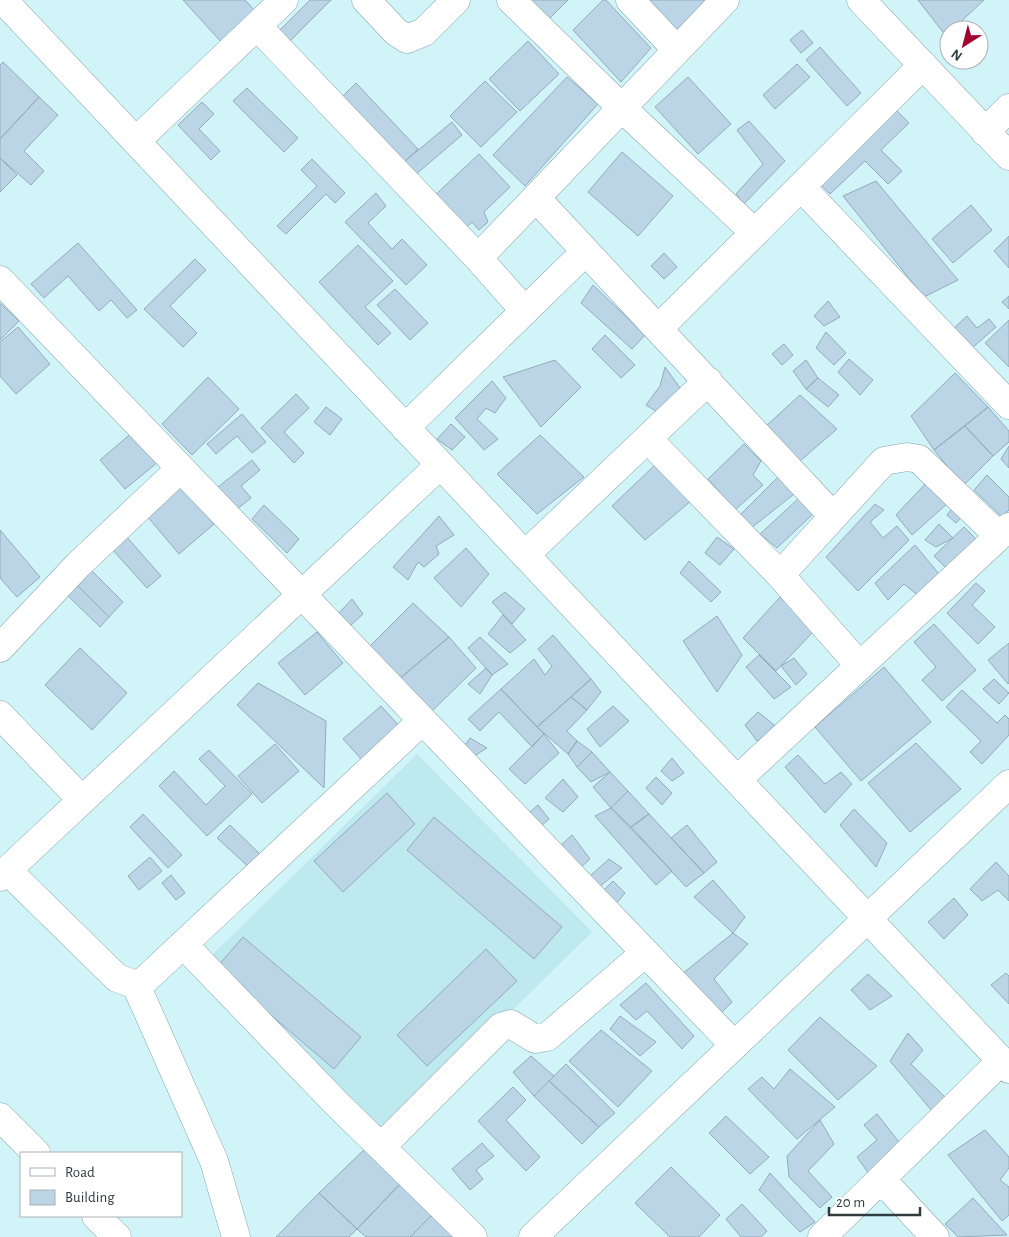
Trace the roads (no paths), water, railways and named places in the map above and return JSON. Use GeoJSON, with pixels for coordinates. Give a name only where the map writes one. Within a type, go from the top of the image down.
{"type":"FeatureCollection","features":[{"type":"Feature","properties":{"kind":"street"},"geometry":{"type":"LineString","coordinates":[[136,142],[284,0]]}},
{"type":"Feature","properties":{"kind":"street"},"geometry":{"type":"LineString","coordinates":[[366,0],[396,32],[407,39],[424,32],[456,0]]}},
{"type":"Feature","properties":{"kind":"street"},"geometry":{"type":"LineString","coordinates":[[511,0],[755,233]]}},
{"type":"Feature","properties":{"kind":"street"},"geometry":{"type":"LineString","coordinates":[[630,0],[677,50]]}},
{"type":"Feature","properties":{"kind":"street"},"geometry":{"type":"LineString","coordinates":[[478,258],[725,0]]}},
{"type":"Feature","properties":{"kind":"street"},"geometry":{"type":"LineString","coordinates":[[862,0],[1009,156]]}},
{"type":"Feature","properties":{"kind":"street"},"geometry":{"type":"LineString","coordinates":[[3,2],[1005,1065],[881,1179],[822,1237]]}},
{"type":"Feature","properties":{"kind":"street"},"geometry":{"type":"LineString","coordinates":[[257,26],[478,258],[525,311]]}},
{"type":"Feature","properties":{"kind":"street"},"geometry":{"type":"LineString","coordinates":[[658,329],[923,65]]}},
{"type":"Feature","properties":{"kind":"street"},"geometry":{"type":"LineString","coordinates":[[985,132],[1009,108]]}},
{"type":"Feature","properties":{"kind":"street"},"geometry":{"type":"LineString","coordinates":[[801,187],[1009,405]]}},
{"type":"Feature","properties":{"kind":"street"},"geometry":{"type":"LineString","coordinates":[[536,198],[833,516]]}},
{"type":"Feature","properties":{"kind":"street"},"geometry":{"type":"LineString","coordinates":[[405,428],[585,252]]}},
{"type":"Feature","properties":{"kind":"street"},"geometry":{"type":"LineString","coordinates":[[0,280],[734,1045]]}},
{"type":"Feature","properties":{"kind":"street"},"geometry":{"type":"LineString","coordinates":[[525,555],[708,381]]}},
{"type":"Feature","properties":{"kind":"street"},"geometry":{"type":"LineString","coordinates":[[648,439],[780,575],[860,666]]}},
{"type":"Feature","properties":{"kind":"street"},"geometry":{"type":"LineString","coordinates":[[737,780],[1004,531],[919,458],[907,457],[884,461],[780,575]]}},
{"type":"Feature","properties":{"kind":"street"},"geometry":{"type":"LineString","coordinates":[[236,1237],[214,1161],[136,985],[117,978],[4,874],[440,465]]}},
{"type":"Feature","properties":{"kind":"street"},"geometry":{"type":"LineString","coordinates":[[0,648],[78,565],[180,469]]}},
{"type":"Feature","properties":{"kind":"street"},"geometry":{"type":"LineString","coordinates":[[0,715],[82,800]]}},
{"type":"Feature","properties":{"kind":"street"},"geometry":{"type":"LineString","coordinates":[[136,985],[145,980],[422,721]]}},
{"type":"Feature","properties":{"kind":"street"},"geometry":{"type":"LineString","coordinates":[[532,1237],[1009,784]]}},
{"type":"Feature","properties":{"kind":"street"},"geometry":{"type":"LineString","coordinates":[[183,944],[381,1147],[473,1237]]}},
{"type":"Feature","properties":{"kind":"street"},"geometry":{"type":"LineString","coordinates":[[381,1147],[500,1027],[512,1024],[535,1039],[547,1037],[645,953]]}},
{"type":"Feature","properties":{"kind":"street"},"geometry":{"type":"LineString","coordinates":[[0,1117],[35,1152]]}},
{"type":"Feature","properties":{"kind":"street"},"geometry":{"type":"LineString","coordinates":[[881,1179],[935,1237]]}}]}
